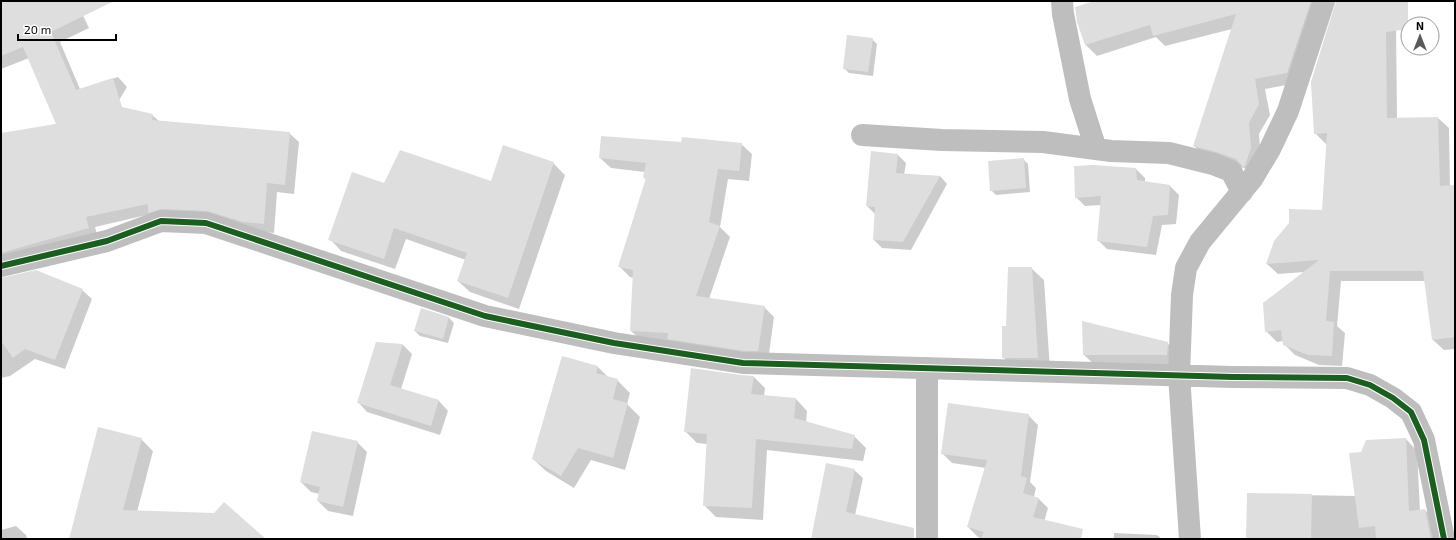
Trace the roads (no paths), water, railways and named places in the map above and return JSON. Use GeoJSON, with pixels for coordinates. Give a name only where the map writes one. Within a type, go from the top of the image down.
{"type":"FeatureCollection","features":[{"type":"Feature","properties":{"kind":"street"},"geometry":{"type":"LineString","coordinates":[[1062,1],[1063,14],[1080,99],[1096,149]]}},
{"type":"Feature","properties":{"kind":"street"},"geometry":{"type":"LineString","coordinates":[[1190,539],[1178,375],[1182,295],[1186,268],[1200,242],[1252,179],[1270,149],[1288,111],[1324,1]]}},
{"type":"Feature","properties":{"kind":"street"},"geometry":{"type":"LineString","coordinates":[[862,136],[942,140],[1043,142],[1096,149],[1169,153],[1213,164],[1231,171],[1242,192]]}},
{"type":"Feature","properties":{"kind":"street"},"geometry":{"type":"LineString","coordinates":[[1,266],[107,241],[161,221],[206,223],[485,316],[614,343],[743,363],[1233,377],[1347,378],[1370,385],[1392,398],[1411,412],[1424,440],[1444,539]]}},
{"type":"Feature","properties":{"kind":"street"},"geometry":{"type":"LineString","coordinates":[[927,368],[927,539]]}}]}
